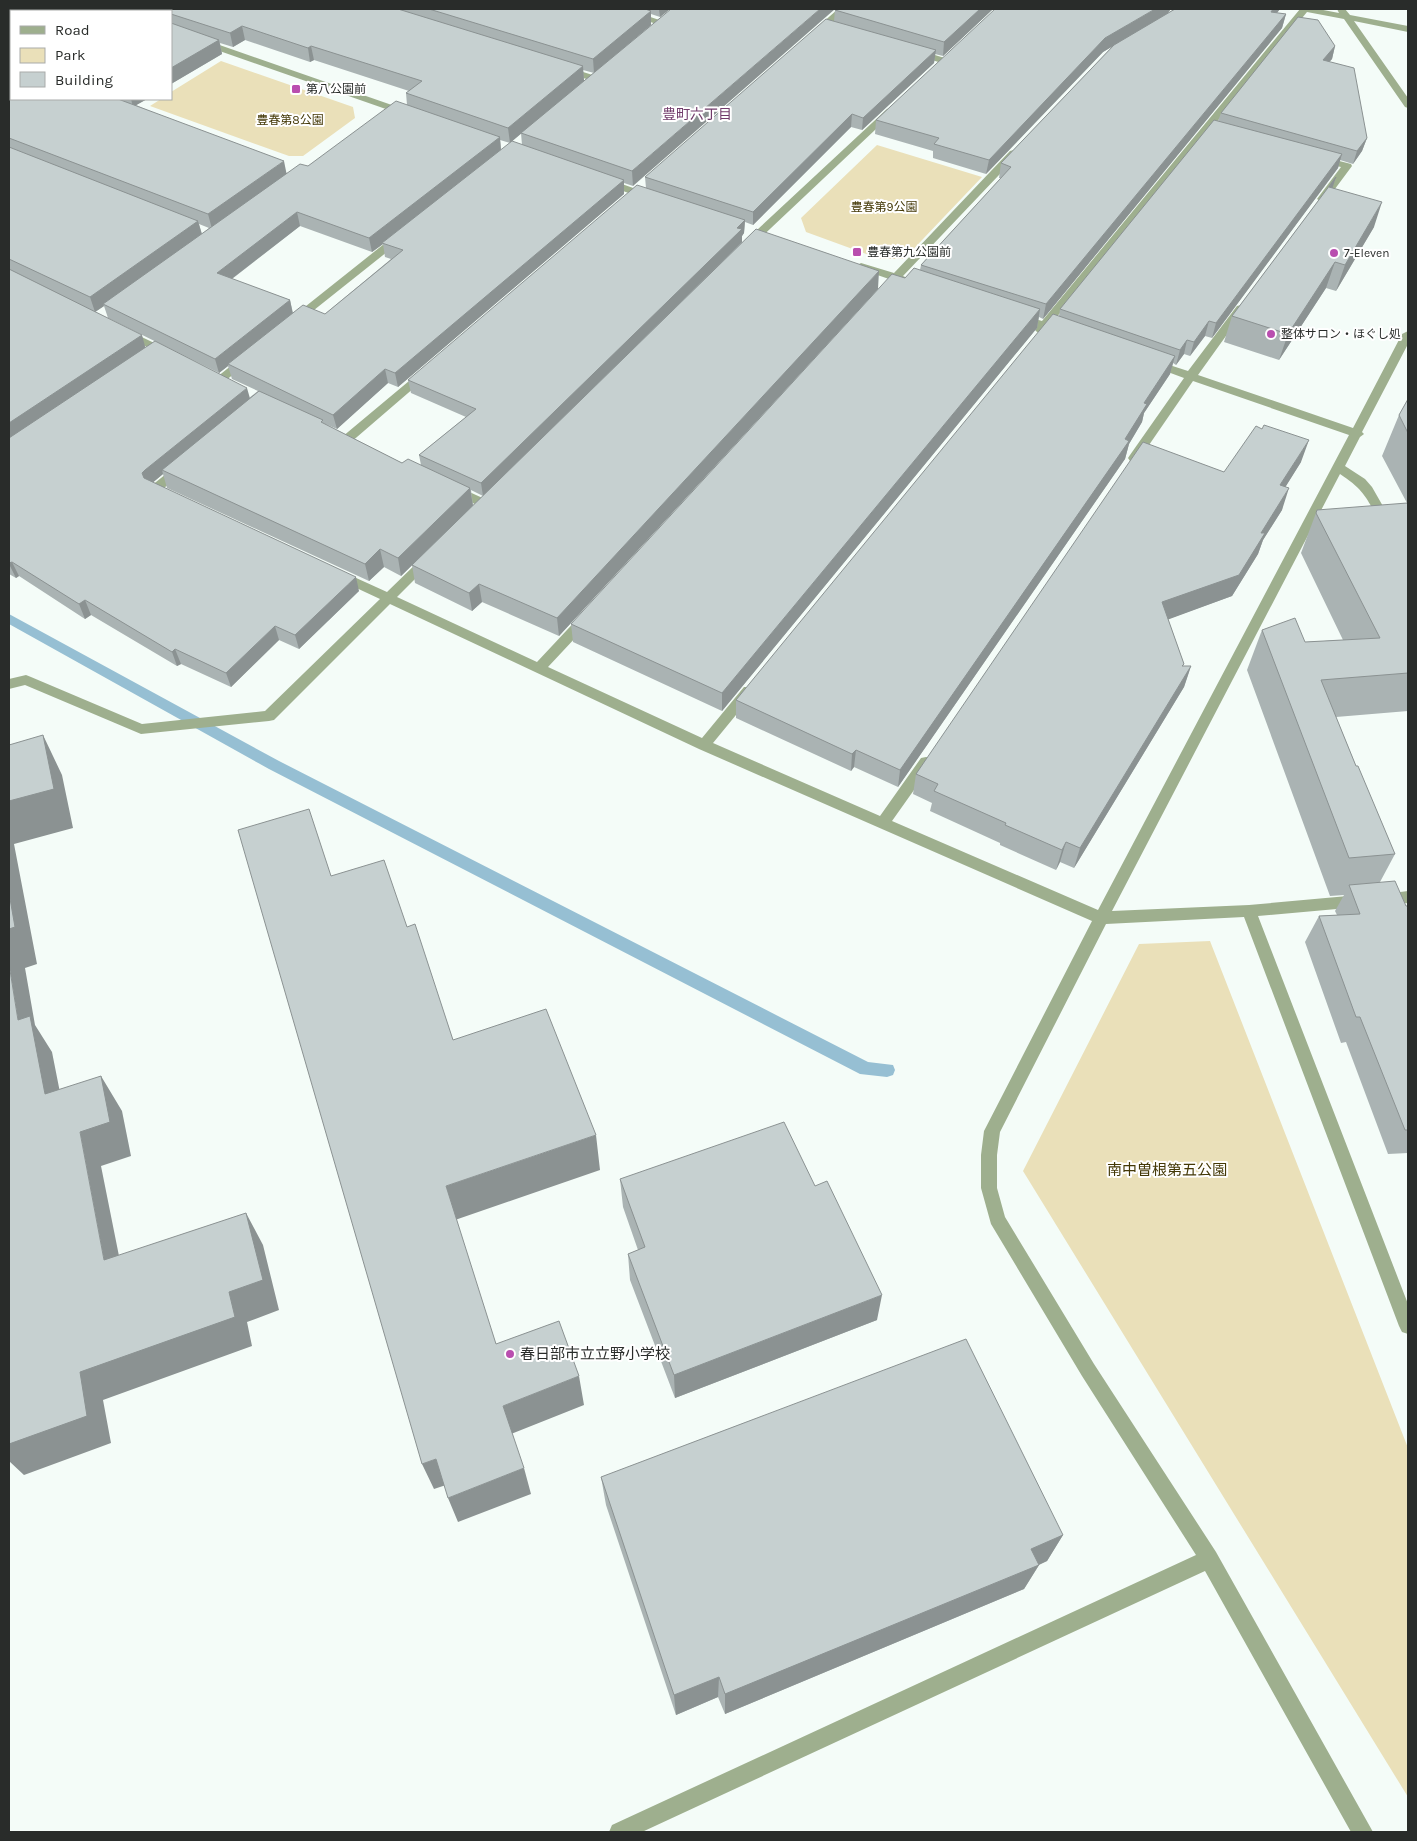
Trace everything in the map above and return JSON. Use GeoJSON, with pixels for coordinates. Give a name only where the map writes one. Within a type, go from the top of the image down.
{"type":"FeatureCollection","features":[{"type":"Feature","properties":{"kind":"street"},"geometry":{"type":"LineString","coordinates":[[618,9],[662,23]]}},
{"type":"Feature","properties":{"kind":"street"},"geometry":{"type":"LineString","coordinates":[[808,39],[827,28],[843,9]]}},
{"type":"Feature","properties":{"kind":"street"},"geometry":{"type":"LineString","coordinates":[[1033,341],[1212,129],[1305,9],[1344,13],[1408,29]]}},
{"type":"Feature","properties":{"kind":"street"},"geometry":{"type":"LineString","coordinates":[[1344,13],[1408,105]]}},
{"type":"Feature","properties":{"kind":"street"},"geometry":{"type":"LineString","coordinates":[[172,31],[388,111],[420,118]]}},
{"type":"Feature","properties":{"kind":"street"},"geometry":{"type":"LineString","coordinates":[[907,50],[945,61]]}},
{"type":"Feature","properties":{"kind":"street"},"geometry":{"type":"LineString","coordinates":[[558,67],[596,79]]}},
{"type":"Feature","properties":{"kind":"street"},"geometry":{"type":"LineString","coordinates":[[738,254],[902,100]]}},
{"type":"Feature","properties":{"kind":"street"},"geometry":{"type":"LineString","coordinates":[[883,292],[1019,148]]}},
{"type":"Feature","properties":{"kind":"street"},"geometry":{"type":"LineString","coordinates":[[1310,156],[1347,166],[1312,213]]}},
{"type":"Feature","properties":{"kind":"street"},"geometry":{"type":"LineString","coordinates":[[591,176],[661,200]]}},
{"type":"Feature","properties":{"kind":"street"},"geometry":{"type":"LineString","coordinates":[[290,324],[404,234]]}},
{"type":"Feature","properties":{"kind":"street"},"geometry":{"type":"LineString","coordinates":[[851,263],[925,286]]}},
{"type":"Feature","properties":{"kind":"street"},"geometry":{"type":"LineString","coordinates":[[1129,466],[1190,377],[1248,299]]}},
{"type":"Feature","properties":{"kind":"street"},"geometry":{"type":"LineString","coordinates":[[1008,314],[1073,335]]}},
{"type":"Feature","properties":{"kind":"street"},"geometry":{"type":"LineString","coordinates":[[112,326],[155,351],[176,357]]}},
{"type":"Feature","properties":{"kind":"street"},"geometry":{"type":"LineString","coordinates":[[1362,1832],[1210,1559],[1088,1370],[997,1219],[989,1188],[989,1155],[992,1131],[1101,918],[1358,434],[1408,334]]}},
{"type":"Feature","properties":{"kind":"street"},"geometry":{"type":"LineString","coordinates":[[220,379],[251,355]]}},
{"type":"Feature","properties":{"kind":"street"},"geometry":{"type":"LineString","coordinates":[[1145,361],[1358,434]]}},
{"type":"Feature","properties":{"kind":"street"},"geometry":{"type":"LineString","coordinates":[[346,440],[435,364]]}},
{"type":"Feature","properties":{"kind":"street"},"geometry":{"type":"LineString","coordinates":[[182,501],[155,489],[186,464]]}},
{"type":"Feature","properties":{"kind":"street"},"geometry":{"type":"LineString","coordinates":[[1339,468],[1361,482],[1368,490],[1391,531]]}},
{"type":"Feature","properties":{"kind":"street"},"geometry":{"type":"LineString","coordinates":[[441,483],[484,503]]}},
{"type":"Feature","properties":{"kind":"street"},"geometry":{"type":"LineString","coordinates":[[9,684],[26,680],[141,729],[269,716],[436,550]]}},
{"type":"Feature","properties":{"kind":"street"},"geometry":{"type":"LineString","coordinates":[[326,568],[704,745],[1101,918],[1248,911],[1408,897]]}},
{"type":"Feature","properties":{"kind":"street"},"geometry":{"type":"LineString","coordinates":[[540,667],[594,608]]}},
{"type":"Feature","properties":{"kind":"street"},"geometry":{"type":"LineString","coordinates":[[704,745],[760,677]]}},
{"type":"Feature","properties":{"kind":"street"},"geometry":{"type":"LineString","coordinates":[[883,823],[934,750]]}},
{"type":"Feature","properties":{"kind":"street"},"geometry":{"type":"LineString","coordinates":[[1248,911],[1408,1326]]}},
{"type":"Feature","properties":{"kind":"street"},"geometry":{"type":"LineString","coordinates":[[619,1832],[1210,1559]]}},
{"type":"Feature","properties":{"kind":"green space","name":"豊春第8公園"},"geometry":{"type":"Polygon","coordinates":[[[221,61],[353,107],[355,118],[303,156],[289,156],[150,106],[159,100],[172,100],[172,91],[221,61]]]}},
{"type":"Feature","properties":{"kind":"green space","name":"豊春第9公園"},"geometry":{"type":"Polygon","coordinates":[[[877,145],[982,177],[904,259],[880,259],[806,232],[801,218],[877,145]]]}},
{"type":"Feature","properties":{"kind":"green space","name":"南中曽根第五公園"},"geometry":{"type":"Polygon","coordinates":[[[1210,941],[1408,1448],[1408,1797],[1023,1171],[1139,944],[1210,941]]]}},
{"type":"Feature","properties":{"kind":"building"},"geometry":{"type":"Polygon","coordinates":[[[398,9],[583,66],[508,128],[406,93],[422,81],[311,46],[308,48],[242,26],[230,33],[172,14],[172,10],[30,10],[398,9]]]}},
{"type":"Feature","properties":{"kind":"building"},"geometry":{"type":"Polygon","coordinates":[[[429,9],[645,9],[651,11],[593,59],[429,9]]]}},
{"type":"Feature","properties":{"kind":"building"},"geometry":{"type":"Polygon","coordinates":[[[671,9],[820,9],[632,171],[521,133],[671,9]]]}},
{"type":"Feature","properties":{"kind":"building"},"geometry":{"type":"Polygon","coordinates":[[[836,9],[980,9],[944,42],[836,9]]]}},
{"type":"Feature","properties":{"kind":"building"},"geometry":{"type":"Polygon","coordinates":[[[995,9],[1155,9],[1105,38],[989,160],[934,144],[939,138],[876,120],[995,9]]]}},
{"type":"Feature","properties":{"kind":"building"},"geometry":{"type":"Polygon","coordinates":[[[1175,9],[1273,9],[1271,12],[1286,14],[1046,304],[921,265],[1011,167],[1001,163],[1114,45],[1175,9]]]}},
{"type":"Feature","properties":{"kind":"building"},"geometry":{"type":"Polygon","coordinates":[[[1298,17],[1318,20],[1335,46],[1323,60],[1354,68],[1367,138],[1357,151],[1221,113],[1298,17]]]}},
{"type":"Feature","properties":{"kind":"building"},"geometry":{"type":"Polygon","coordinates":[[[826,19],[936,50],[863,118],[852,114],[753,212],[645,177],[826,19]]]}},
{"type":"Feature","properties":{"kind":"building"},"geometry":{"type":"Polygon","coordinates":[[[9,22],[10,100],[121,100],[284,161],[208,214],[9,138],[9,22]]]}},
{"type":"Feature","properties":{"kind":"building"},"geometry":{"type":"Polygon","coordinates":[[[172,23],[219,40],[172,67],[172,23]]]}},
{"type":"Feature","properties":{"kind":"building"},"geometry":{"type":"Polygon","coordinates":[[[396,101],[500,137],[369,238],[297,212],[217,273],[290,300],[215,359],[103,304],[300,164],[308,166],[396,101]]]}},
{"type":"Feature","properties":{"kind":"building"},"geometry":{"type":"Polygon","coordinates":[[[1214,120],[1342,154],[1216,323],[1209,321],[1194,342],[1187,340],[1180,350],[1060,309],[1214,120]]]}},
{"type":"Feature","properties":{"kind":"building"},"geometry":{"type":"Polygon","coordinates":[[[512,141],[624,180],[395,373],[385,369],[333,415],[228,364],[303,305],[325,314],[403,250],[382,243],[512,141]]]}},
{"type":"Feature","properties":{"kind":"building"},"geometry":{"type":"Polygon","coordinates":[[[9,147],[198,221],[90,297],[9,259],[9,147]]]}},
{"type":"Feature","properties":{"kind":"building"},"geometry":{"type":"Polygon","coordinates":[[[1336,177],[1329,187],[1382,202],[1345,265],[1335,262],[1288,334],[1232,316],[1336,177]]]}},
{"type":"Feature","properties":{"kind":"building"},"geometry":{"type":"Polygon","coordinates":[[[637,185],[745,220],[737,228],[742,229],[481,483],[419,455],[476,409],[408,380],[637,185]]]}},
{"type":"Feature","properties":{"kind":"building"},"geometry":{"type":"Polygon","coordinates":[[[756,229],[879,271],[557,618],[479,584],[469,593],[412,565],[756,229]]]}},
{"type":"Feature","properties":{"kind":"building"},"geometry":{"type":"Polygon","coordinates":[[[914,268],[1040,309],[722,693],[571,624],[892,274],[905,278],[914,268]]]}},
{"type":"Feature","properties":{"kind":"building"},"geometry":{"type":"Polygon","coordinates":[[[9,269],[142,335],[9,423],[9,269]]]}},
{"type":"Feature","properties":{"kind":"building"},"geometry":{"type":"Polygon","coordinates":[[[1053,314],[1175,356],[1144,403],[1147,404],[1125,439],[1129,441],[900,770],[856,750],[852,754],[736,700],[1053,314]]]}},
{"type":"Feature","properties":{"kind":"building"},"geometry":{"type":"Polygon","coordinates":[[[155,341],[247,388],[145,470],[142,473],[144,478],[356,577],[295,635],[275,626],[226,673],[175,649],[172,652],[85,600],[79,604],[12,562],[9,563],[9,438],[155,341]]]}},
{"type":"Feature","properties":{"kind":"building"},"geometry":{"type":"Polygon","coordinates":[[[259,391],[323,420],[321,422],[402,463],[408,459],[470,488],[398,558],[380,549],[365,564],[162,470],[259,391]]]}},
{"type":"Feature","properties":{"kind":"building"},"geometry":{"type":"Polygon","coordinates":[[[1408,399],[1408,433],[1399,415],[1408,399]]]}},
{"type":"Feature","properties":{"kind":"building"},"geometry":{"type":"Polygon","coordinates":[[[1264,425],[1309,440],[1280,485],[1289,488],[1261,533],[1265,533],[1239,575],[1162,602],[1184,664],[1182,666],[1191,666],[1080,848],[1066,842],[1062,850],[1005,825],[1006,823],[934,791],[938,784],[916,774],[1143,442],[1224,472],[1256,426],[1262,429],[1264,425]]]}},
{"type":"Feature","properties":{"kind":"building"},"geometry":{"type":"Polygon","coordinates":[[[1407,503],[1408,673],[1321,680],[1395,854],[1349,858],[1262,630],[1295,618],[1305,642],[1380,638],[1316,513],[1317,510],[1407,503]]]}},
{"type":"Feature","properties":{"kind":"building"},"geometry":{"type":"Polygon","coordinates":[[[43,735],[54,789],[9,801],[9,745],[43,735]]]}},
{"type":"Feature","properties":{"kind":"building"},"geometry":{"type":"Polygon","coordinates":[[[309,809],[331,876],[384,860],[407,927],[415,924],[453,1040],[546,1009],[596,1135],[446,1186],[496,1344],[559,1321],[579,1376],[503,1406],[524,1468],[448,1498],[436,1459],[422,1464],[238,830],[309,809]]]}},
{"type":"Feature","properties":{"kind":"building"},"geometry":{"type":"Polygon","coordinates":[[[1395,881],[1406,906],[1408,906],[1408,1130],[1405,1130],[1360,1017],[1356,1017],[1319,916],[1360,914],[1349,885],[1395,881]]]}},
{"type":"Feature","properties":{"kind":"building"},"geometry":{"type":"Polygon","coordinates":[[[9,893],[15,927],[9,929],[9,893]]]}},
{"type":"Feature","properties":{"kind":"building"},"geometry":{"type":"Polygon","coordinates":[[[9,964],[18,1020],[30,1016],[45,1094],[101,1076],[110,1122],[80,1132],[104,1260],[246,1213],[263,1280],[229,1292],[235,1317],[80,1372],[87,1416],[9,1444],[9,964]]]}},
{"type":"Feature","properties":{"kind":"building"},"geometry":{"type":"Polygon","coordinates":[[[784,1122],[815,1186],[827,1181],[882,1295],[674,1375],[628,1254],[645,1247],[620,1179],[784,1122]]]}},
{"type":"Feature","properties":{"kind":"building"},"geometry":{"type":"Polygon","coordinates":[[[966,1339],[1063,1535],[1031,1549],[1039,1565],[725,1694],[719,1677],[674,1695],[601,1477],[966,1339]]]}},
{"type":"Feature","properties":{"kind":"waterway"},"geometry":{"type":"LineString","coordinates":[[9,618],[274,765],[866,1069],[887,1070]]}},
{"type":"Feature","properties":{"kind":"place","name":"第八公園前"},"geometry":{"type":"Point","coordinates":[296,89]}},
{"type":"Feature","properties":{"kind":"place","name":"豊春第九公園前"},"geometry":{"type":"Point","coordinates":[857,252]}},
{"type":"Feature","properties":{"kind":"place","name":"7-Eleven"},"geometry":{"type":"Point","coordinates":[1334,253]}},
{"type":"Feature","properties":{"kind":"place","name":"整体サロン・ほぐし処"},"geometry":{"type":"Point","coordinates":[1271,334]}},
{"type":"Feature","properties":{"kind":"place","name":"春日部市立立野小学校"},"geometry":{"type":"Point","coordinates":[510,1354]}},
{"type":"Feature","properties":{"kind":"district","name":"豊町六丁目"},"geometry":{"type":"Point","coordinates":[697,114]}}]}
